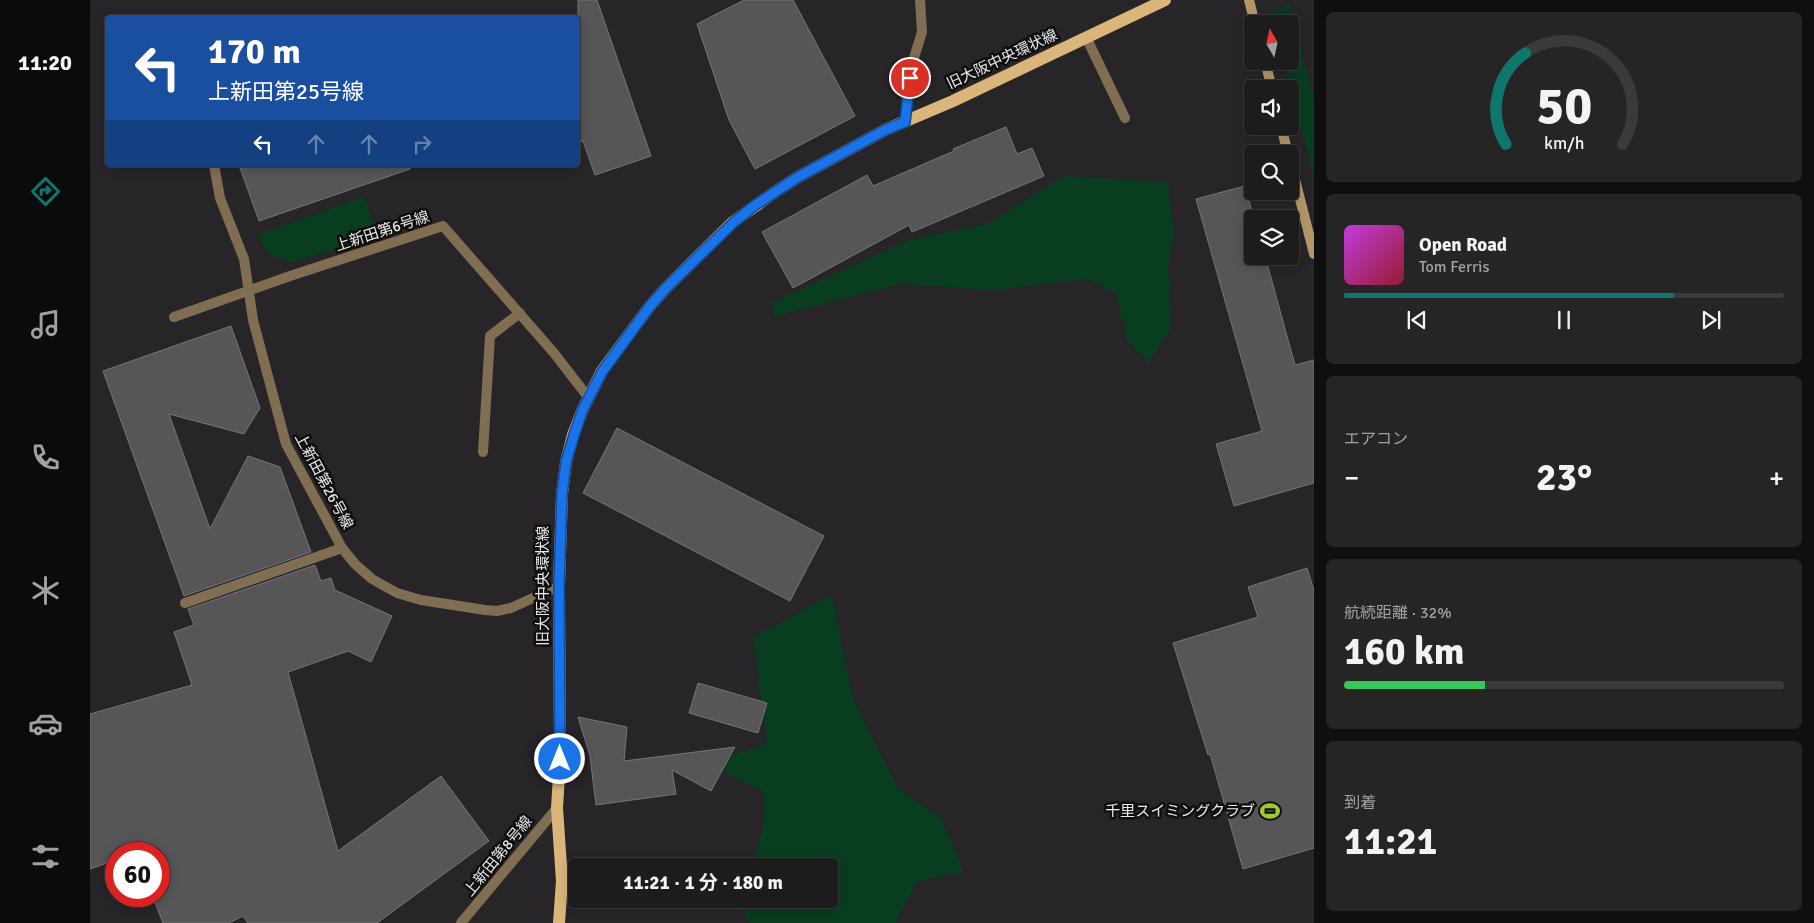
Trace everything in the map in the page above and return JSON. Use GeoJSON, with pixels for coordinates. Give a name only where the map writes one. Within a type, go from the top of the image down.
{"type":"FeatureCollection","features":[{"type":"Feature","properties":{"kind":"main road","name":"旧大阪中央環状線"},"geometry":{"type":"LineString","coordinates":[[559,923],[562,881],[557,808],[560,759],[560,523],[566,462],[588,397],[602,372],[650,306],[666,288],[734,222],[754,206],[798,177],[885,130],[1165,0]]}},
{"type":"Feature","properties":{"kind":"main road"},"geometry":{"type":"LineString","coordinates":[[1249,0],[1253,15]]}},
{"type":"Feature","properties":{"kind":"main road"},"geometry":{"type":"LineString","coordinates":[[1299,195],[1314,254]]}},
{"type":"Feature","properties":{"kind":"street"},"geometry":{"type":"LineString","coordinates":[[905,122],[913,61],[922,32],[920,0]]}},
{"type":"Feature","properties":{"kind":"street"},"geometry":{"type":"LineString","coordinates":[[1086,37],[1125,118]]}},
{"type":"Feature","properties":{"kind":"street","name":"上新田第26号線"},"geometry":{"type":"LineString","coordinates":[[214,167],[220,198],[244,259],[253,320],[286,444],[342,548],[355,564],[372,579],[397,593],[421,600],[497,611],[525,603],[559,586]]}},
{"type":"Feature","properties":{"kind":"street","name":"上新田第6号線"},"geometry":{"type":"LineString","coordinates":[[174,317],[443,226],[520,313],[588,397]]}},
{"type":"Feature","properties":{"kind":"street"},"geometry":{"type":"LineString","coordinates":[[483,452],[490,336],[520,313]]}},
{"type":"Feature","properties":{"kind":"street"},"geometry":{"type":"LineString","coordinates":[[184,603],[342,548]]}},
{"type":"Feature","properties":{"kind":"street","name":"上新田第8号線"},"geometry":{"type":"LineString","coordinates":[[461,923],[557,808]]}},
{"type":"Feature","properties":{"kind":"green space"},"geometry":{"type":"Polygon","coordinates":[[[1289,4],[1292,15],[1271,15],[1270,11],[1289,4]]]}},
{"type":"Feature","properties":{"kind":"green space"},"geometry":{"type":"Polygon","coordinates":[[[1299,42],[1314,98],[1314,176],[1299,120],[1299,80],[1288,80],[1285,70],[1299,70],[1299,42]]]}},
{"type":"Feature","properties":{"kind":"green space"},"geometry":{"type":"Polygon","coordinates":[[[1064,176],[1168,182],[1174,233],[1168,265],[1171,329],[1148,363],[1127,340],[1116,293],[1087,279],[996,290],[901,284],[773,317],[773,302],[906,241],[987,224],[1064,176]]]}},
{"type":"Feature","properties":{"kind":"green space"},"geometry":{"type":"Polygon","coordinates":[[[364,197],[377,233],[336,249],[289,263],[268,253],[257,235],[364,197]]]}},
{"type":"Feature","properties":{"kind":"green space"},"geometry":{"type":"Polygon","coordinates":[[[832,595],[853,700],[898,788],[941,818],[964,872],[918,881],[895,923],[749,923],[741,908],[838,908],[838,858],[754,858],[763,827],[764,792],[725,773],[726,757],[767,744],[753,637],[832,595]]]}},
{"type":"Feature","properties":{"kind":"building"},"geometry":{"type":"Polygon","coordinates":[[[578,0],[597,0],[651,156],[595,175],[583,141],[580,142],[580,15],[578,15],[578,0]]]}},
{"type":"Feature","properties":{"kind":"building"},"geometry":{"type":"Polygon","coordinates":[[[744,0],[793,0],[855,116],[755,169],[729,120],[697,24],[744,0]]]}},
{"type":"Feature","properties":{"kind":"building"},"geometry":{"type":"Polygon","coordinates":[[[1006,127],[1017,154],[1032,148],[1044,176],[912,232],[909,225],[793,288],[762,232],[867,175],[873,186],[1006,127]]]}},
{"type":"Feature","properties":{"kind":"building"},"geometry":{"type":"Polygon","coordinates":[[[240,167],[410,167],[410,169],[259,221],[240,167]]]}},
{"type":"Feature","properties":{"kind":"building"},"geometry":{"type":"Polygon","coordinates":[[[1244,186],[1244,200],[1249,200],[1252,210],[1244,210],[1244,265],[1267,265],[1295,365],[1314,360],[1314,483],[1234,506],[1216,444],[1262,431],[1196,199],[1244,186]]]}},
{"type":"Feature","properties":{"kind":"building"},"geometry":{"type":"Polygon","coordinates":[[[231,326],[260,408],[244,434],[169,414],[210,529],[248,456],[280,467],[311,552],[184,596],[103,371],[231,326]]]}},
{"type":"Feature","properties":{"kind":"building"},"geometry":{"type":"Polygon","coordinates":[[[617,428],[824,536],[790,601],[583,493],[617,428]]]}},
{"type":"Feature","properties":{"kind":"building"},"geometry":{"type":"Polygon","coordinates":[[[315,565],[321,581],[331,578],[335,590],[392,616],[371,662],[348,651],[288,672],[338,851],[441,776],[489,841],[377,923],[248,923],[243,916],[229,923],[163,923],[157,907],[170,907],[170,842],[105,842],[105,864],[90,869],[90,714],[192,685],[174,632],[194,625],[188,609],[315,565]]]}},
{"type":"Feature","properties":{"kind":"building"},"geometry":{"type":"Polygon","coordinates":[[[1307,568],[1314,590],[1314,848],[1243,869],[1210,754],[1208,755],[1173,643],[1258,617],[1248,587],[1307,568]]]}},
{"type":"Feature","properties":{"kind":"building"},"geometry":{"type":"Polygon","coordinates":[[[698,683],[767,703],[758,733],[689,713],[698,683]]]}},
{"type":"Feature","properties":{"kind":"building"},"geometry":{"type":"Polygon","coordinates":[[[578,717],[627,727],[624,761],[735,747],[711,791],[672,770],[676,794],[596,805],[590,756],[578,717]]]}},
{"type":"Feature","properties":{"kind":"place","name":"千里スイミングクラブ"},"geometry":{"type":"Point","coordinates":[1270,811]}},
{"type":"Feature","properties":{"kind":"route"},"geometry":{"type":"LineString","coordinates":[[560,759],[559,586],[562,494],[566,462],[588,397],[602,372],[650,306],[734,222],[754,206],[798,177],[885,130],[905,122],[910,78]]}}]}
